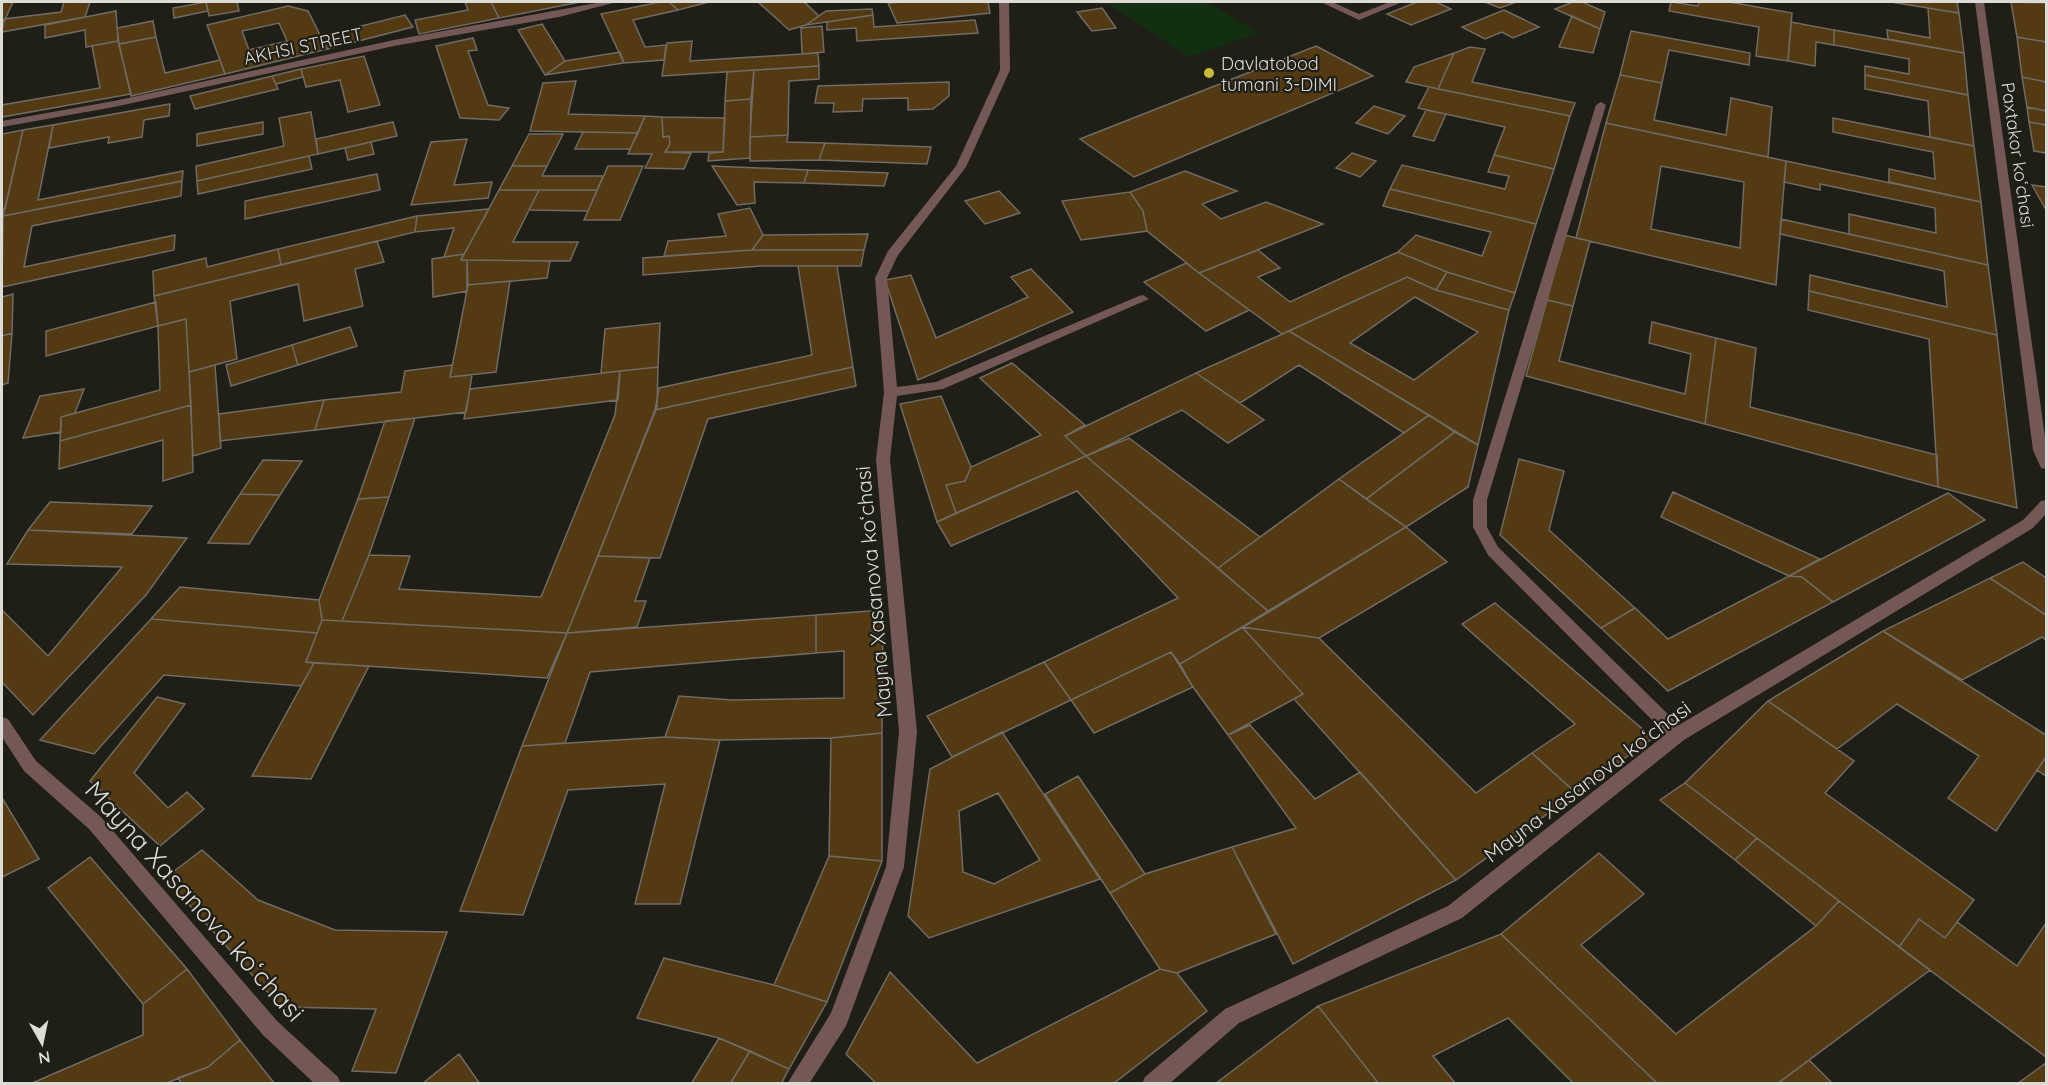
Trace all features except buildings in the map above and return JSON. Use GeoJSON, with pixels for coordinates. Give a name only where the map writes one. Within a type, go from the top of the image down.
{"type":"FeatureCollection","features":[{"type":"Feature","properties":{"kind":"street","name":"AKHSI STREET"},"geometry":{"type":"LineString","coordinates":[[2,124],[114,104],[394,43],[559,14],[612,2]]}},
{"type":"Feature","properties":{"kind":"street","name":"Mayna Xasanova koʻchasi"},"geometry":{"type":"LineString","coordinates":[[797,1083],[839,1019],[895,867],[908,732],[883,459],[891,392],[882,278],[892,254],[961,167],[1005,70],[1004,2]]}},
{"type":"Feature","properties":{"kind":"street"},"geometry":{"type":"LineString","coordinates":[[1326,2],[1359,17],[1397,2]]}},
{"type":"Feature","properties":{"kind":"street","name":"Paxtakor koʻchasi"},"geometry":{"type":"LineString","coordinates":[[1979,2],[2043,449]]}},
{"type":"Feature","properties":{"kind":"street"},"geometry":{"type":"LineString","coordinates":[[1601,105],[1480,500],[1480,527],[1493,550],[1678,735]]}},
{"type":"Feature","properties":{"kind":"street"},"geometry":{"type":"LineString","coordinates":[[891,392],[938,386],[1143,299]]}},
{"type":"Feature","properties":{"kind":"street"},"geometry":{"type":"LineString","coordinates":[[2043,449],[2046,464]]}},
{"type":"Feature","properties":{"kind":"street","name":"Mayna Xasanova koʻchasi"},"geometry":{"type":"LineString","coordinates":[[1152,1083],[1232,1016],[1455,912],[1678,735],[2028,524],[2046,505]]}},
{"type":"Feature","properties":{"kind":"street","name":"Mayna Xasanova koʻchasi"},"geometry":{"type":"LineString","coordinates":[[2,724],[30,766],[95,824],[270,1028],[331,1083]]}},
{"type":"Feature","properties":{"kind":"green space"},"geometry":{"type":"Polygon","coordinates":[[[1105,2],[1207,2],[1260,33],[1189,57],[1105,2]]]}},
{"type":"Feature","properties":{"kind":"place","name":"Davlatobod tumani 3-DIMI"},"geometry":{"type":"Point","coordinates":[1209,73]}}]}
